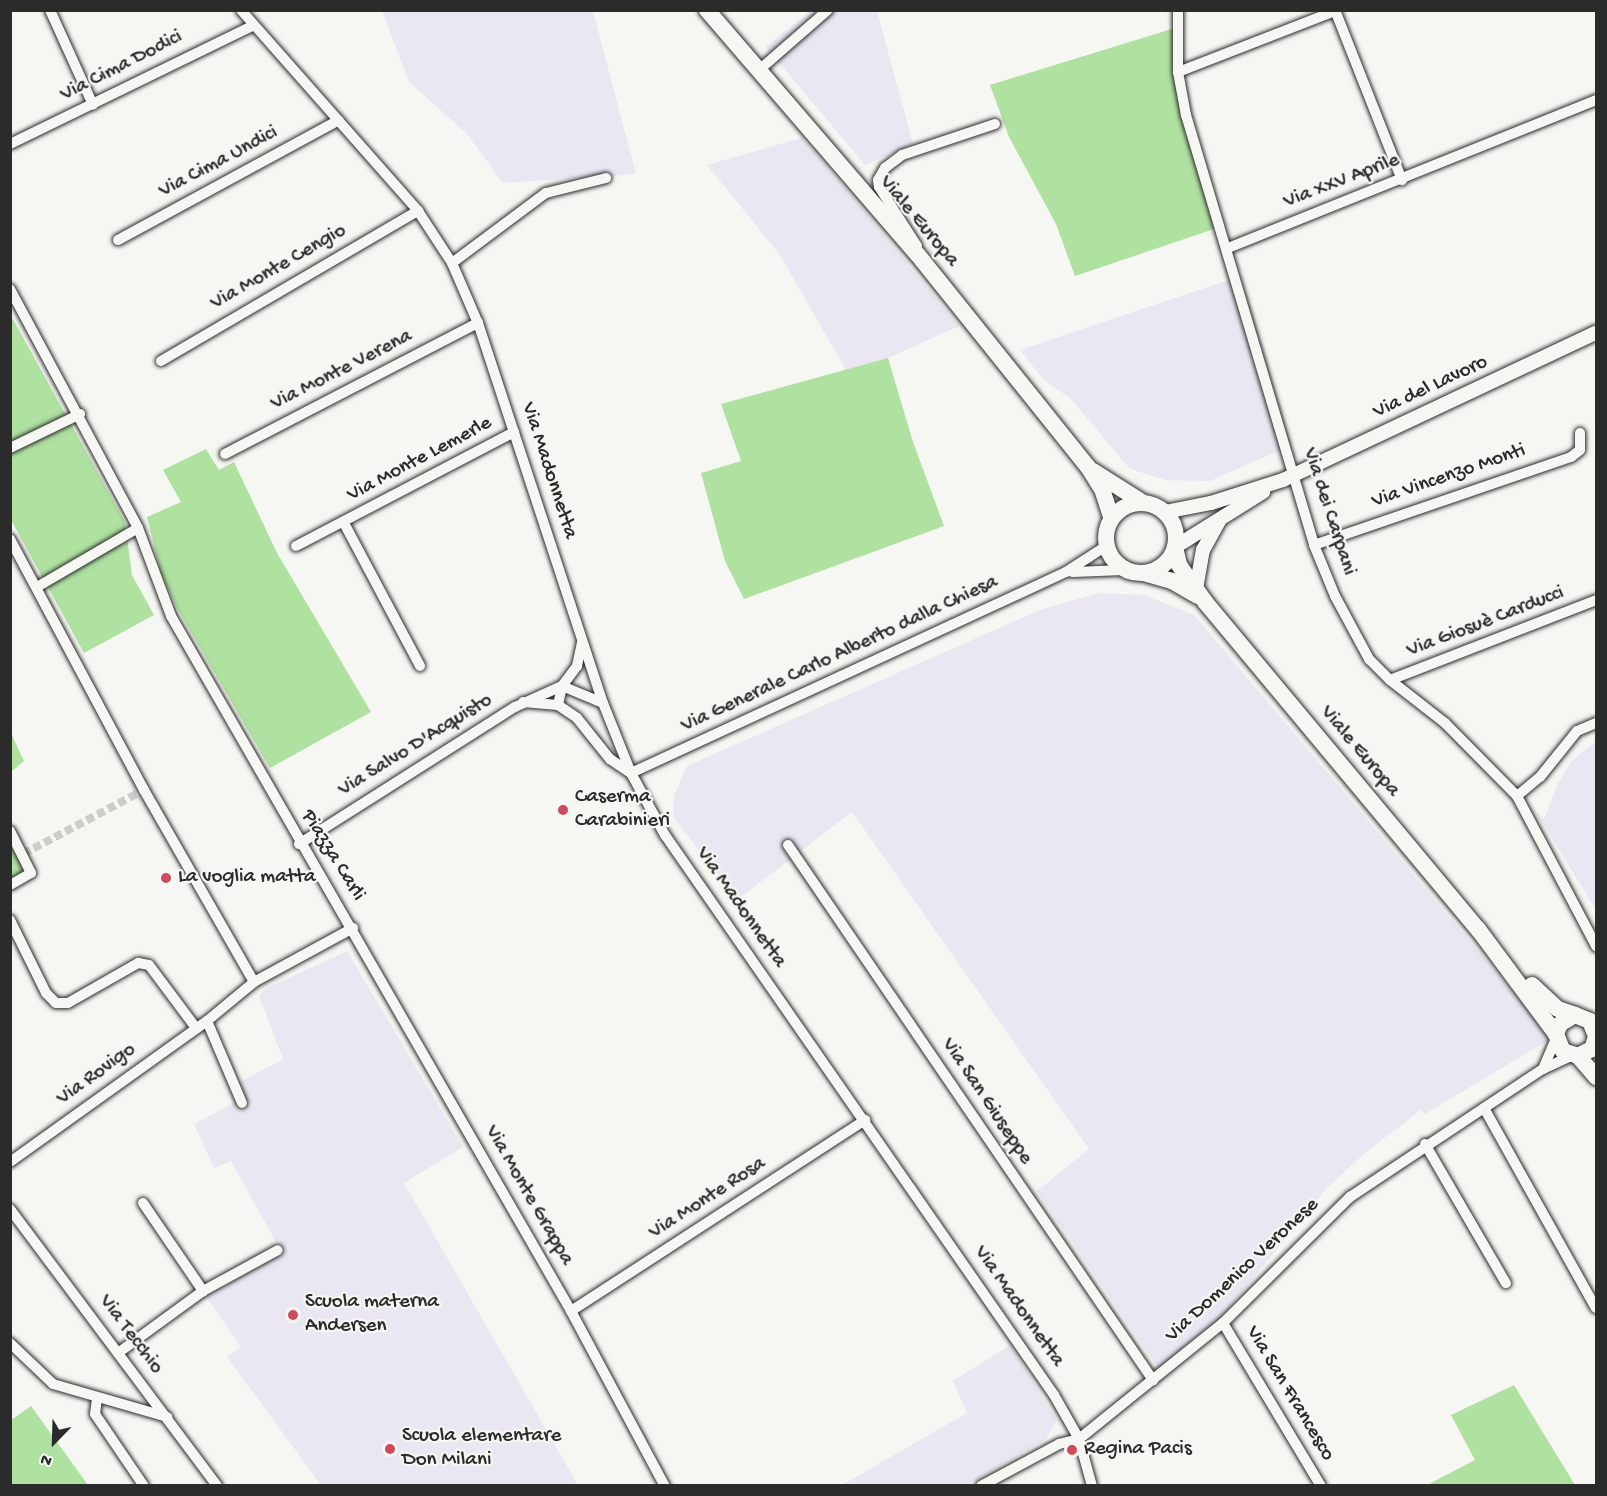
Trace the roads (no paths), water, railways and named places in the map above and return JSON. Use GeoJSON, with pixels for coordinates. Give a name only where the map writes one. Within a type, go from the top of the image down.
{"type":"FeatureCollection","features":[{"type":"Feature","properties":{"kind":"main road","name":"Viale Europa"},"geometry":{"type":"LineString","coordinates":[[708,10],[918,255],[1088,467],[1102,489],[1112,517]]}},
{"type":"Feature","properties":{"kind":"main road","name":"Viale Europa"},"geometry":{"type":"LineString","coordinates":[[1088,467],[1142,502]]}},
{"type":"Feature","properties":{"kind":"main road"},"geometry":{"type":"LineString","coordinates":[[1142,502],[1165,512],[1175,528],[1175,547],[1164,565],[1144,573],[1125,570],[1106,546],[1112,517],[1120,509],[1142,502]]}},
{"type":"Feature","properties":{"kind":"main road","name":"Viale Europa"},"geometry":{"type":"LineString","coordinates":[[1175,547],[1179,565],[1201,596],[1478,929]]}},
{"type":"Feature","properties":{"kind":"main road","name":"Viale Europa"},"geometry":{"type":"LineString","coordinates":[[1144,573],[1179,584],[1201,596]]}},
{"type":"Feature","properties":{"kind":"main road"},"geometry":{"type":"LineString","coordinates":[[1478,929],[1546,999],[1593,1035]]}},
{"type":"Feature","properties":{"kind":"main road"},"geometry":{"type":"LineString","coordinates":[[1478,929],[1556,1036],[1563,1051],[1574,1056],[1596,1077]]}},
{"type":"Feature","properties":{"kind":"main road"},"geometry":{"type":"LineString","coordinates":[[1556,1036],[1560,1023],[1593,1035]]}},
{"type":"Feature","properties":{"kind":"main road"},"geometry":{"type":"LineString","coordinates":[[1574,1056],[1593,1035]]}},
{"type":"Feature","properties":{"kind":"street"},"geometry":{"type":"LineString","coordinates":[[50,10],[93,105]]}},
{"type":"Feature","properties":{"kind":"street","name":"Via Madonnetta"},"geometry":{"type":"LineString","coordinates":[[241,10],[252,26],[339,120],[418,211],[452,263],[478,323],[603,703],[631,773],[664,835],[865,1120],[1054,1395],[1079,1439],[1092,1485]]}},
{"type":"Feature","properties":{"kind":"street"},"geometry":{"type":"LineString","coordinates":[[758,71],[828,10]]}},
{"type":"Feature","properties":{"kind":"street","name":"Via dei Carpani"},"geometry":{"type":"LineString","coordinates":[[1178,10],[1178,72],[1186,115],[1228,248],[1289,477],[1314,545],[1351,630],[1369,659],[1390,680],[1445,723],[1517,796],[1596,946]]}},
{"type":"Feature","properties":{"kind":"street"},"geometry":{"type":"LineString","coordinates":[[1178,72],[1335,11],[1402,180]]}},
{"type":"Feature","properties":{"kind":"street","name":"Via Cima Dodici"},"geometry":{"type":"LineString","coordinates":[[10,144],[252,26]]}},
{"type":"Feature","properties":{"kind":"street","name":"Via XXV Aprile"},"geometry":{"type":"LineString","coordinates":[[1228,248],[1402,180],[1469,150],[1596,100]]}},
{"type":"Feature","properties":{"kind":"street","name":"Via Cima Undici"},"geometry":{"type":"LineString","coordinates":[[118,240],[339,120]]}},
{"type":"Feature","properties":{"kind":"street"},"geometry":{"type":"LineString","coordinates":[[918,255],[917,244],[878,180],[885,168],[902,155],[995,124]]}},
{"type":"Feature","properties":{"kind":"street"},"geometry":{"type":"LineString","coordinates":[[452,263],[546,193],[606,178]]}},
{"type":"Feature","properties":{"kind":"street","name":"Via Monte Cengio"},"geometry":{"type":"LineString","coordinates":[[161,361],[418,211]]}},
{"type":"Feature","properties":{"kind":"street","name":"Piazza Carli"},"geometry":{"type":"LineString","coordinates":[[10,289],[80,414],[138,528],[171,616],[299,844],[353,928],[254,982]]}},
{"type":"Feature","properties":{"kind":"street","name":"Via Monte Verena"},"geometry":{"type":"LineString","coordinates":[[225,454],[478,323]]}},
{"type":"Feature","properties":{"kind":"street","name":"Via del Lavoro"},"geometry":{"type":"LineString","coordinates":[[1175,547],[1289,477],[1596,333]]}},
{"type":"Feature","properties":{"kind":"street"},"geometry":{"type":"LineString","coordinates":[[10,448],[80,414]]}},
{"type":"Feature","properties":{"kind":"street","name":"Via Monte Lemerle"},"geometry":{"type":"LineString","coordinates":[[296,546],[344,523],[514,432]]}},
{"type":"Feature","properties":{"kind":"street","name":"Via Vincenzo Monti"},"geometry":{"type":"LineString","coordinates":[[1314,545],[1570,457],[1580,450],[1580,433]]}},
{"type":"Feature","properties":{"kind":"street","name":"Via del Lavoro"},"geometry":{"type":"LineString","coordinates":[[1165,512],[1211,503],[1289,477]]}},
{"type":"Feature","properties":{"kind":"street"},"geometry":{"type":"LineString","coordinates":[[1201,596],[1203,550],[1221,518]]}},
{"type":"Feature","properties":{"kind":"street","name":"Via Monte Lemerle"},"geometry":{"type":"LineString","coordinates":[[344,523],[420,666]]}},
{"type":"Feature","properties":{"kind":"street"},"geometry":{"type":"LineString","coordinates":[[37,587],[138,528]]}},
{"type":"Feature","properties":{"kind":"street"},"geometry":{"type":"LineString","coordinates":[[10,539],[144,790],[254,982]]}},
{"type":"Feature","properties":{"kind":"street","name":"Via Generale Carlo Alberto dalla Chiesa"},"geometry":{"type":"LineString","coordinates":[[631,773],[1066,572],[1106,546]]}},
{"type":"Feature","properties":{"kind":"street","name":"Via Generale Carlo Alberto dalla Chiesa"},"geometry":{"type":"LineString","coordinates":[[1066,572],[1125,570]]}},
{"type":"Feature","properties":{"kind":"street","name":"Via Giosuè Carducci"},"geometry":{"type":"LineString","coordinates":[[1390,680],[1596,600]]}},
{"type":"Feature","properties":{"kind":"street"},"geometry":{"type":"LineString","coordinates":[[583,640],[577,666],[562,686],[558,705],[577,718],[610,759],[631,773]]}},
{"type":"Feature","properties":{"kind":"street"},"geometry":{"type":"LineString","coordinates":[[562,686],[603,703]]}},
{"type":"Feature","properties":{"kind":"street","name":"Via Salvo D'Acquisto"},"geometry":{"type":"LineString","coordinates":[[299,844],[523,702],[562,686]]}},
{"type":"Feature","properties":{"kind":"street","name":"Via Salvo D'Acquisto"},"geometry":{"type":"LineString","coordinates":[[523,702],[558,705]]}},
{"type":"Feature","properties":{"kind":"street"},"geometry":{"type":"LineString","coordinates":[[1517,796],[1540,777],[1578,731],[1596,723]]}},
{"type":"Feature","properties":{"kind":"street"},"geometry":{"type":"LineString","coordinates":[[10,831],[31,873],[10,885]]}},
{"type":"Feature","properties":{"kind":"street","name":"Via San Giuseppe"},"geometry":{"type":"LineString","coordinates":[[788,845],[1153,1380]]}},
{"type":"Feature","properties":{"kind":"street"},"geometry":{"type":"LineString","coordinates":[[10,920],[46,993],[56,1003],[68,1003],[138,963],[149,965],[196,1028]]}},
{"type":"Feature","properties":{"kind":"street","name":"Via Monte Grappa"},"geometry":{"type":"LineString","coordinates":[[353,928],[571,1311],[665,1485]]}},
{"type":"Feature","properties":{"kind":"street","name":"Via Rovigo"},"geometry":{"type":"LineString","coordinates":[[10,1162],[207,1021],[254,982]]}},
{"type":"Feature","properties":{"kind":"street"},"geometry":{"type":"LineString","coordinates":[[207,1021],[242,1103]]}},
{"type":"Feature","properties":{"kind":"street"},"geometry":{"type":"LineString","coordinates":[[1543,1069],[1556,1036]]}},
{"type":"Feature","properties":{"kind":"street","name":"Via Domenico Veronese"},"geometry":{"type":"LineString","coordinates":[[981,1485],[1059,1444],[1079,1439],[1223,1323],[1350,1197],[1425,1144],[1543,1069],[1574,1056]]}},
{"type":"Feature","properties":{"kind":"street"},"geometry":{"type":"LineString","coordinates":[[1484,1108],[1596,1308]]}},
{"type":"Feature","properties":{"kind":"street","name":"Via Monte Rosa"},"geometry":{"type":"LineString","coordinates":[[571,1311],[865,1120]]}},
{"type":"Feature","properties":{"kind":"street"},"geometry":{"type":"LineString","coordinates":[[1425,1144],[1506,1283]]}},
{"type":"Feature","properties":{"kind":"street"},"geometry":{"type":"LineString","coordinates":[[143,1203],[203,1292]]}},
{"type":"Feature","properties":{"kind":"street","name":"Via Tecchio"},"geometry":{"type":"LineString","coordinates":[[10,1209],[218,1485]]}},
{"type":"Feature","properties":{"kind":"street"},"geometry":{"type":"LineString","coordinates":[[118,1353],[203,1292],[278,1250]]}},
{"type":"Feature","properties":{"kind":"street","name":"Via San Francesco"},"geometry":{"type":"LineString","coordinates":[[1223,1323],[1321,1485]]}},
{"type":"Feature","properties":{"kind":"street"},"geometry":{"type":"LineString","coordinates":[[10,1343],[53,1384],[168,1417]]}},
{"type":"Feature","properties":{"kind":"street"},"geometry":{"type":"LineString","coordinates":[[97,1398],[95,1414],[144,1485]]}},
{"type":"Feature","properties":{"kind":"tunnel"},"geometry":{"type":"LineString","coordinates":[[23,854],[144,790]]}},
{"type":"Feature","properties":{"kind":"place","name":"Caserma Carabinieri"},"geometry":{"type":"Point","coordinates":[563,810]}},
{"type":"Feature","properties":{"kind":"place","name":"La voglia matta"},"geometry":{"type":"Point","coordinates":[166,878]}},
{"type":"Feature","properties":{"kind":"place","name":"Scuola materna Andersen"},"geometry":{"type":"Point","coordinates":[293,1315]}},
{"type":"Feature","properties":{"kind":"place","name":"Scuola elementare Don Milani"},"geometry":{"type":"Point","coordinates":[390,1449]}},
{"type":"Feature","properties":{"kind":"place","name":"Regina Pacis"},"geometry":{"type":"Point","coordinates":[1072,1450]}}]}
